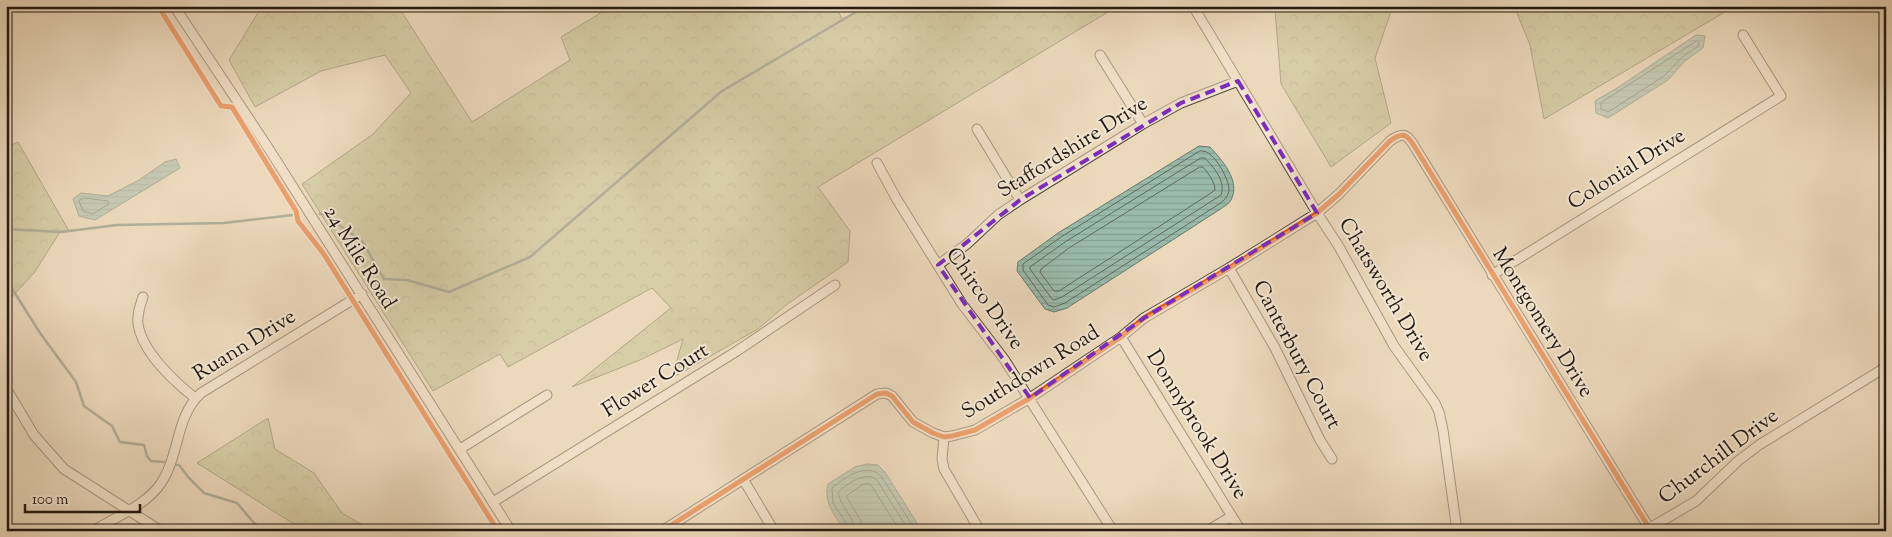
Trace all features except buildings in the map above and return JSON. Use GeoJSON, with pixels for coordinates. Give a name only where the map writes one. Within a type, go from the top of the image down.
{"type":"FeatureCollection","features":[{"type":"Feature","properties":{"kind":"street","name":"24 Mile Road"},"geometry":{"type":"LineString","coordinates":[[174,6],[267,146],[511,531]]}},
{"type":"Feature","properties":{"kind":"street","name":"Chatsworth Drive"},"geometry":{"type":"LineString","coordinates":[[1193,6],[1338,245],[1394,346],[1429,394],[1439,412],[1457,531]]}},
{"type":"Feature","properties":{"kind":"street","name":"Colonial Drive"},"geometry":{"type":"LineString","coordinates":[[1492,275],[1781,96],[1743,35]]}},
{"type":"Feature","properties":{"kind":"street"},"geometry":{"type":"LineString","coordinates":[[1100,55],[1143,124]]}},
{"type":"Feature","properties":{"kind":"street","name":"Staffordshire Drive"},"geometry":{"type":"LineString","coordinates":[[938,265],[967,244],[998,215],[1143,124],[1181,103],[1238,81]]}},
{"type":"Feature","properties":{"kind":"street"},"geometry":{"type":"LineString","coordinates":[[977,129],[1020,200]]}},
{"type":"Feature","properties":{"kind":"street","name":"Southdown Road"},"geometry":{"type":"LineString","coordinates":[[662,531],[864,401],[882,393],[892,396],[897,400],[917,425],[944,437],[975,430],[1030,398],[1121,337],[1144,318],[1317,213],[1339,194],[1390,141],[1400,134],[1404,134]]}},
{"type":"Feature","properties":{"kind":"street","name":"Montgomery Drive"},"geometry":{"type":"LineString","coordinates":[[1404,134],[1416,149],[1650,530]]}},
{"type":"Feature","properties":{"kind":"street","name":"Chirco Drive"},"geometry":{"type":"LineString","coordinates":[[877,163],[896,198],[962,304],[990,338],[1030,398],[1113,531]]}},
{"type":"Feature","properties":{"kind":"street","name":"Canterbury Court"},"geometry":{"type":"LineString","coordinates":[[1229,268],[1275,348],[1320,440],[1332,459]]}},
{"type":"Feature","properties":{"kind":"street","name":"Flower Court"},"geometry":{"type":"LineString","coordinates":[[493,502],[737,351],[835,285]]}},
{"type":"Feature","properties":{"kind":"street","name":"Ruann Drive"},"geometry":{"type":"LineString","coordinates":[[93,531],[152,494],[162,482],[169,467],[180,429],[195,398],[208,388],[362,294]]}},
{"type":"Feature","properties":{"kind":"street"},"geometry":{"type":"LineString","coordinates":[[143,297],[138,311],[138,325],[147,345],[161,367],[178,385],[195,398]]}},
{"type":"Feature","properties":{"kind":"street","name":"Donnybrook Drive"},"geometry":{"type":"LineString","coordinates":[[1121,337],[1241,531]]}},
{"type":"Feature","properties":{"kind":"street","name":"Churchill Drive"},"geometry":{"type":"LineString","coordinates":[[1650,530],[1696,501],[1738,461],[1759,445],[1886,367]]}},
{"type":"Feature","properties":{"kind":"street"},"geometry":{"type":"LineString","coordinates":[[6,388],[34,435],[53,459],[64,469],[161,531]]}},
{"type":"Feature","properties":{"kind":"street"},"geometry":{"type":"LineString","coordinates":[[460,449],[547,395]]}},
{"type":"Feature","properties":{"kind":"street"},"geometry":{"type":"LineString","coordinates":[[944,437],[942,459],[944,469],[980,531]]}},
{"type":"Feature","properties":{"kind":"street"},"geometry":{"type":"LineString","coordinates":[[742,479],[774,531]]}},
{"type":"Feature","properties":{"kind":"street"},"geometry":{"type":"LineString","coordinates":[[1207,531],[1232,516]]}},
{"type":"Feature","properties":{"kind":"highlighted area"},"geometry":{"type":"Polygon","coordinates":[[[1238,81],[1317,213],[1144,318],[1030,398],[938,265],[1020,200],[1181,103],[1238,81]]]}},
{"type":"Feature","properties":{"kind":"green space"},"geometry":{"type":"Polygon","coordinates":[[[262,6],[398,6],[472,122],[570,60],[561,37],[612,6],[835,6],[843,20],[866,6],[1118,6],[818,187],[850,231],[848,262],[786,305],[758,329],[672,378],[683,339],[640,360],[572,387],[671,308],[652,288],[508,367],[500,354],[433,391],[302,184],[372,135],[411,93],[385,55],[321,71],[255,107],[229,60],[262,6]]]}},
{"type":"Feature","properties":{"kind":"green space"},"geometry":{"type":"Polygon","coordinates":[[[1273,6],[1393,6],[1375,58],[1391,123],[1331,167],[1281,84],[1275,10],[1273,6]]]}},
{"type":"Feature","properties":{"kind":"green space"},"geometry":{"type":"Polygon","coordinates":[[[1514,6],[1735,6],[1544,119],[1530,45],[1514,6]]]}},
{"type":"Feature","properties":{"kind":"green space"},"geometry":{"type":"Polygon","coordinates":[[[18,142],[69,231],[60,232],[34,273],[6,303],[6,148],[18,142]]]}},
{"type":"Feature","properties":{"kind":"green space"},"geometry":{"type":"Polygon","coordinates":[[[268,418],[275,449],[314,473],[342,513],[373,531],[305,531],[197,463],[268,418]]]}},
{"type":"Feature","properties":{"kind":"water"},"geometry":{"type":"Polygon","coordinates":[[[1696,35],[1705,36],[1703,48],[1685,61],[1668,80],[1608,118],[1596,113],[1595,101],[1696,35]]]}},
{"type":"Feature","properties":{"kind":"water"},"geometry":{"type":"Polygon","coordinates":[[[1199,146],[1210,147],[1229,171],[1234,186],[1229,203],[1067,308],[1054,312],[1045,309],[1017,271],[1018,262],[1058,233],[1199,146]]]}},
{"type":"Feature","properties":{"kind":"water"},"geometry":{"type":"Polygon","coordinates":[[[176,159],[180,168],[95,220],[79,216],[73,199],[81,193],[108,196],[139,180],[165,162],[176,159]]]}},
{"type":"Feature","properties":{"kind":"water"},"geometry":{"type":"Polygon","coordinates":[[[867,464],[878,465],[885,472],[922,531],[845,531],[829,503],[827,497],[828,484],[855,467],[867,464]]]}},
{"type":"Feature","properties":{"kind":"waterway"},"geometry":{"type":"LineString","coordinates":[[320,214],[323,214],[362,241],[384,279],[407,280],[449,292],[530,257],[722,91],[866,6]]}},
{"type":"Feature","properties":{"kind":"waterway"},"geometry":{"type":"LineString","coordinates":[[6,229],[61,232],[117,225],[224,223],[293,215]]}},
{"type":"Feature","properties":{"kind":"waterway"},"geometry":{"type":"LineString","coordinates":[[6,279],[40,333],[76,382],[84,406],[112,426],[120,442],[144,445],[147,456],[151,461],[164,462]]}},
{"type":"Feature","properties":{"kind":"waterway"},"geometry":{"type":"LineString","coordinates":[[177,465],[204,493],[237,503],[255,524],[264,531]]}},
{"type":"Feature","properties":{"kind":"cycle path"},"geometry":{"type":"LineString","coordinates":[[158,6],[221,106],[232,107],[296,211],[298,221],[323,253],[498,531]]}},
{"type":"Feature","properties":{"kind":"cycle path"},"geometry":{"type":"LineString","coordinates":[[662,531],[877,394],[886,393],[892,396],[913,422],[933,433],[944,437],[975,430],[1030,398],[1121,337],[1144,318],[1317,213],[1339,194],[1390,141],[1403,135],[1413,144],[1651,531]]}}]}
